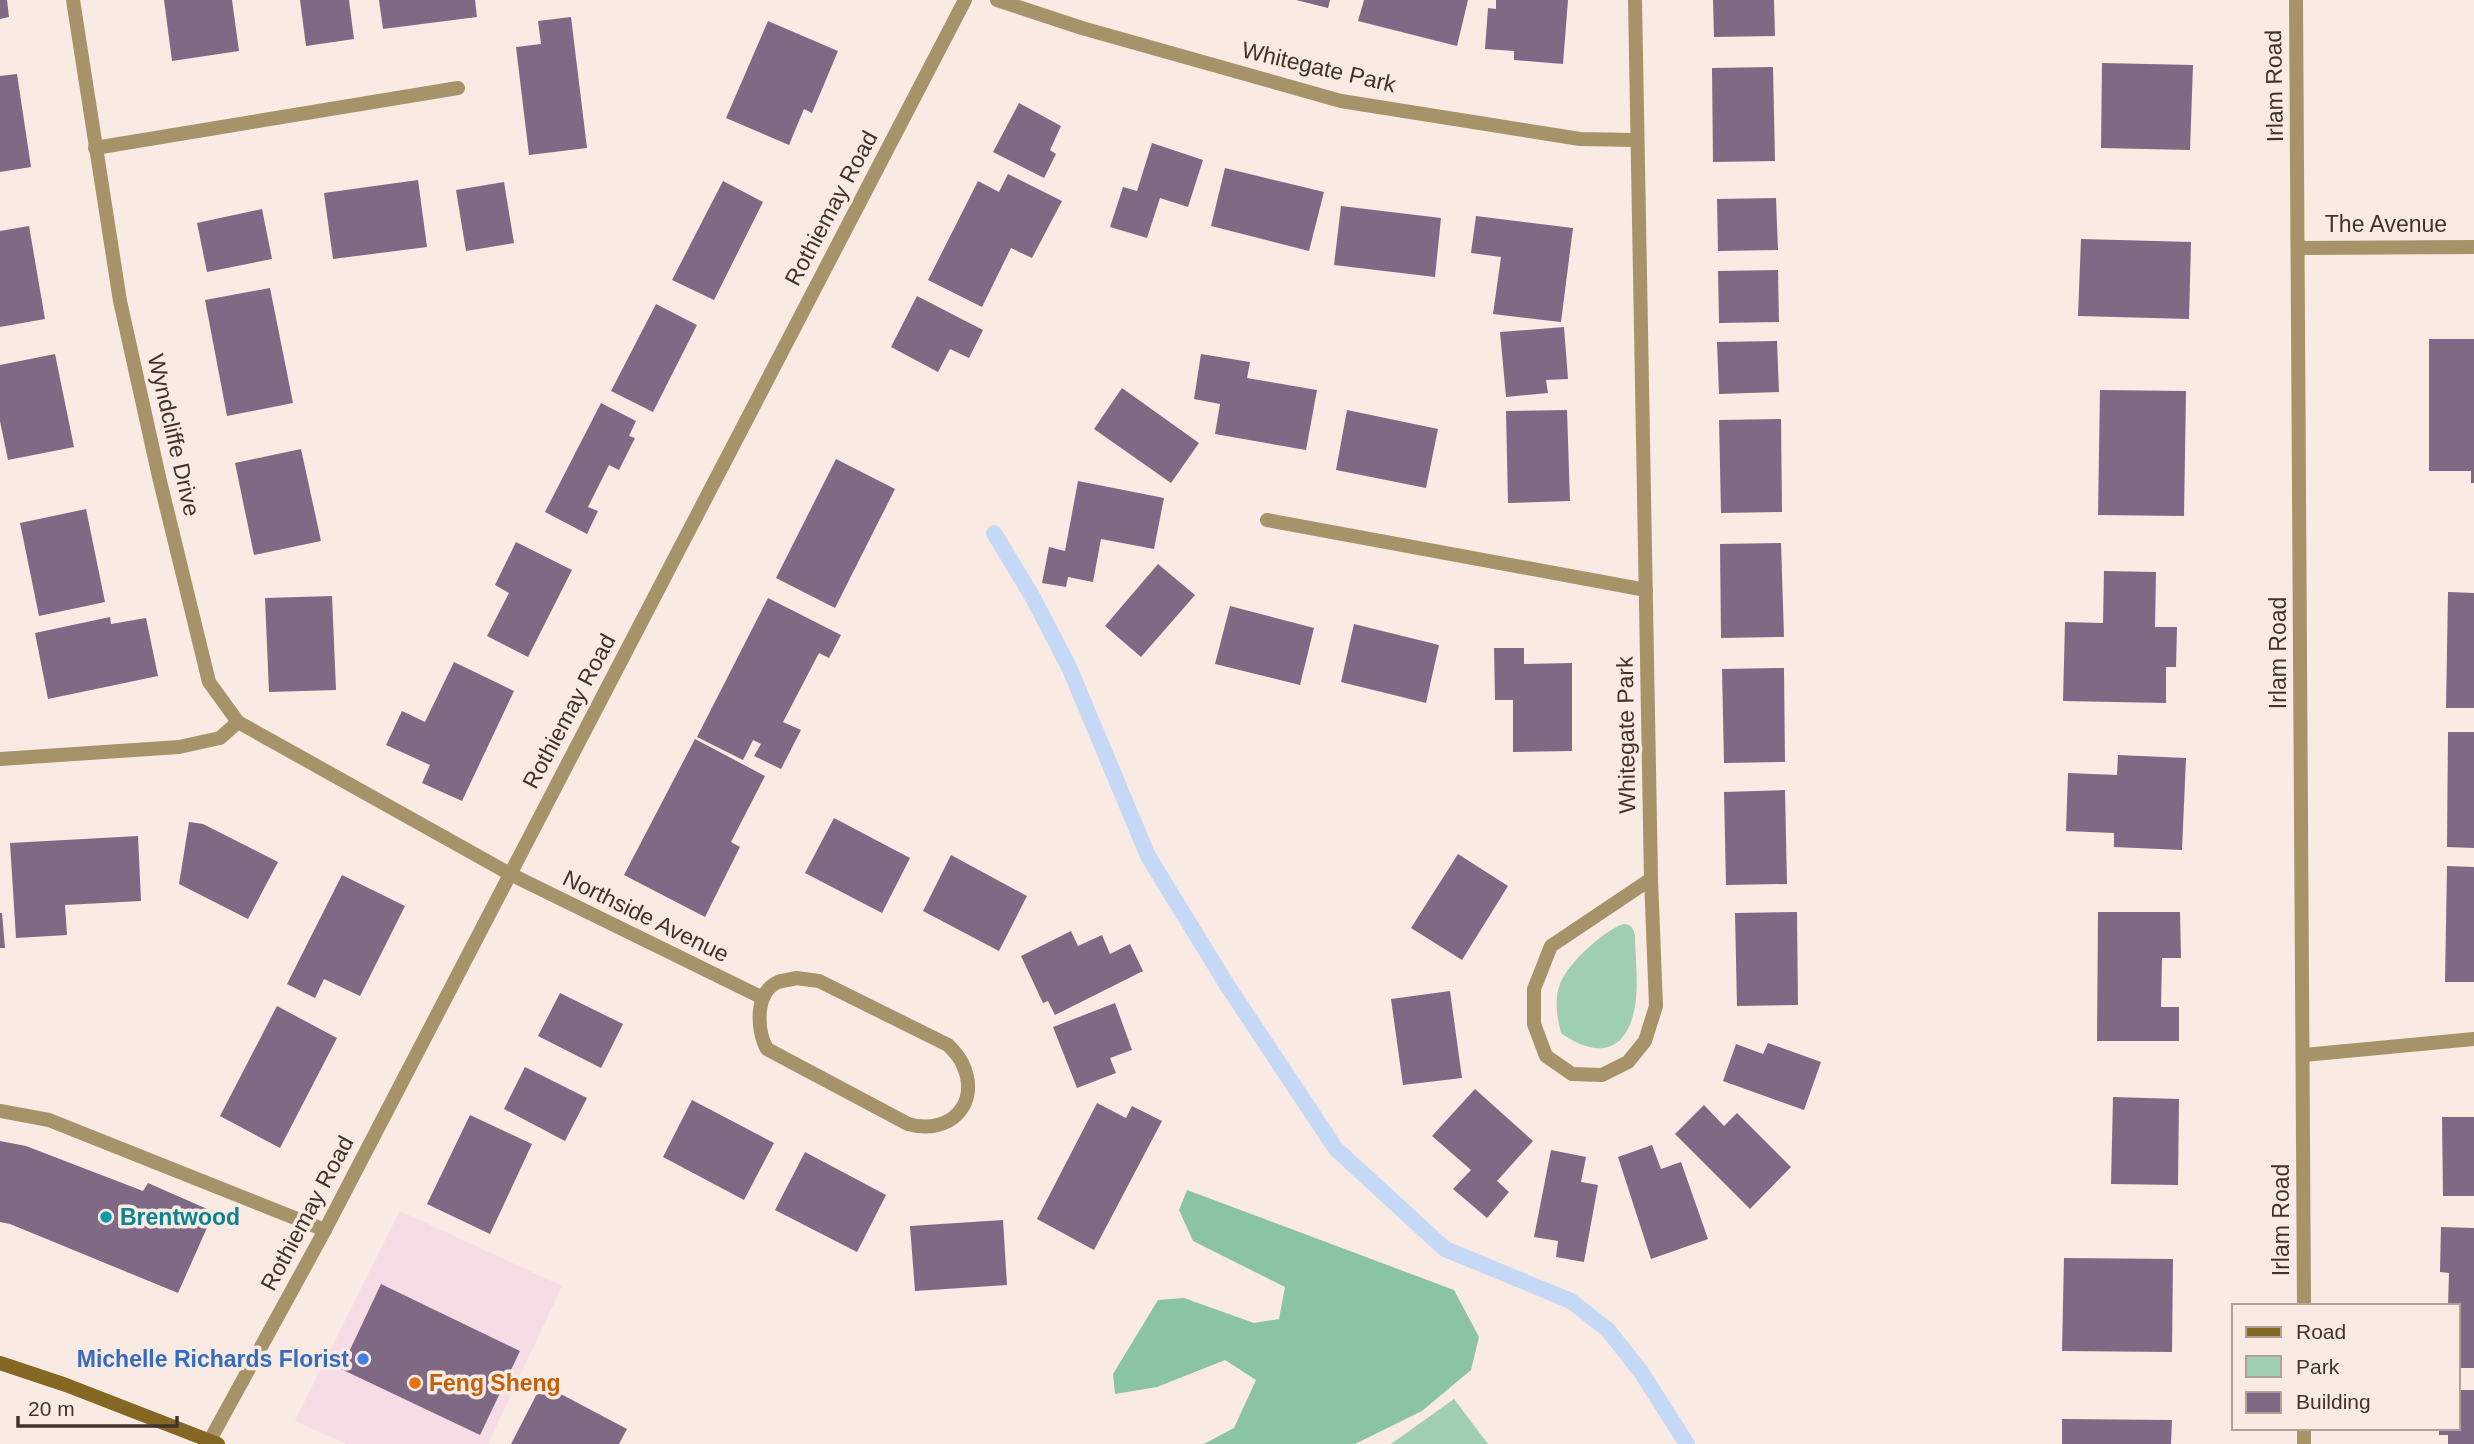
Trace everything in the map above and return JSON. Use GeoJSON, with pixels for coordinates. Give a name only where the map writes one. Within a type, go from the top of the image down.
{"type":"FeatureCollection","features":[{"type":"Feature","properties":{"kind":"main road"},"geometry":{"type":"LineString","coordinates":[[0,1363],[66,1385],[214,1442]]}},
{"type":"Feature","properties":{"kind":"street","name":"Wyndcliffe Drive"},"geometry":{"type":"LineString","coordinates":[[73,0],[120,301],[209,682],[238,722],[510,874]]}},
{"type":"Feature","properties":{"kind":"street","name":"Rothiemay Road"},"geometry":{"type":"LineString","coordinates":[[214,1442],[965,0]]}},
{"type":"Feature","properties":{"kind":"street","name":"Whitegate Park"},"geometry":{"type":"LineString","coordinates":[[997,0],[1082,28],[1341,100],[1580,139],[1637,140]]}},
{"type":"Feature","properties":{"kind":"street","name":"Whitegate Park"},"geometry":{"type":"LineString","coordinates":[[1635,0],[1651,879],[1656,1006],[1645,1041],[1628,1062],[1602,1075],[1572,1074],[1546,1056],[1534,1024],[1534,989],[1552,946],[1651,879]]}},
{"type":"Feature","properties":{"kind":"street","name":"Irlam Road"},"geometry":{"type":"LineString","coordinates":[[2296,0],[2304,1304]]}},
{"type":"Feature","properties":{"kind":"street"},"geometry":{"type":"LineString","coordinates":[[95,148],[458,88]]}},
{"type":"Feature","properties":{"kind":"street","name":"The Avenue"},"geometry":{"type":"LineString","coordinates":[[2299,248],[2474,247]]}},
{"type":"Feature","properties":{"kind":"street"},"geometry":{"type":"LineString","coordinates":[[1267,520],[1646,590]]}},
{"type":"Feature","properties":{"kind":"street"},"geometry":{"type":"LineString","coordinates":[[0,759],[179,747],[220,738],[238,722]]}},
{"type":"Feature","properties":{"kind":"street","name":"Northside Avenue"},"geometry":{"type":"LineString","coordinates":[[510,874],[762,998]]}},
{"type":"Feature","properties":{"kind":"street"},"geometry":{"type":"LineString","coordinates":[[796,978],[819,981],[948,1045],[962,1062],[966,1076],[966,1093],[961,1111],[949,1122],[933,1128],[908,1124],[767,1049],[760,1036],[762,998],[776,983],[796,978]]}},
{"type":"Feature","properties":{"kind":"street"},"geometry":{"type":"LineString","coordinates":[[2304,1055],[2474,1039]]}},
{"type":"Feature","properties":{"kind":"street"},"geometry":{"type":"LineString","coordinates":[[0,1111],[49,1120],[325,1230]]}},
{"type":"Feature","properties":{"kind":"shaded area"},"geometry":{"type":"Polygon","coordinates":[[[400,1211],[562,1286],[488,1444],[347,1444],[295,1421],[400,1211]]]}},
{"type":"Feature","properties":{"kind":"green space"},"geometry":{"type":"Polygon","coordinates":[[[1623,924],[1631,927],[1635,935],[1637,989],[1631,1022],[1618,1042],[1608,1047],[1587,1046],[1561,1033],[1557,1009],[1558,990],[1564,976],[1578,958],[1605,934],[1623,924]]]}},
{"type":"Feature","properties":{"kind":"green space"},"geometry":{"type":"Polygon","coordinates":[[[1187,1190],[1454,1290],[1479,1337],[1471,1370],[1422,1411],[1355,1444],[1204,1444],[1234,1428],[1256,1380],[1225,1360],[1157,1387],[1115,1394],[1113,1374],[1158,1300],[1184,1298],[1254,1323],[1279,1319],[1285,1287],[1193,1241],[1179,1210],[1187,1190]]]}},
{"type":"Feature","properties":{"kind":"green space"},"geometry":{"type":"Polygon","coordinates":[[[1454,1399],[1488,1444],[1391,1444],[1454,1399]]]}},
{"type":"Feature","properties":{"kind":"building"},"geometry":{"type":"Polygon","coordinates":[[[0,0],[7,0],[9,17],[0,19],[0,0]]]}},
{"type":"Feature","properties":{"kind":"building"},"geometry":{"type":"Polygon","coordinates":[[[164,0],[232,0],[239,51],[172,61],[164,0]]]}},
{"type":"Feature","properties":{"kind":"building"},"geometry":{"type":"Polygon","coordinates":[[[300,0],[349,0],[354,39],[306,46],[300,0]]]}},
{"type":"Feature","properties":{"kind":"building"},"geometry":{"type":"Polygon","coordinates":[[[379,0],[475,0],[477,17],[383,29],[379,0]]]}},
{"type":"Feature","properties":{"kind":"building"},"geometry":{"type":"Polygon","coordinates":[[[1296,0],[1330,0],[1328,8],[1296,0]]]}},
{"type":"Feature","properties":{"kind":"building"},"geometry":{"type":"Polygon","coordinates":[[[1364,0],[1468,0],[1457,46],[1358,21],[1364,0]]]}},
{"type":"Feature","properties":{"kind":"building"},"geometry":{"type":"Polygon","coordinates":[[[1496,0],[1568,0],[1563,64],[1514,60],[1514,51],[1485,49],[1488,8],[1496,9],[1496,0]]]}},
{"type":"Feature","properties":{"kind":"building"},"geometry":{"type":"Polygon","coordinates":[[[1713,0],[1774,0],[1775,36],[1714,37],[1713,0]]]}},
{"type":"Feature","properties":{"kind":"building"},"geometry":{"type":"Polygon","coordinates":[[[571,17],[587,148],[529,155],[516,47],[541,44],[538,21],[571,17]]]}},
{"type":"Feature","properties":{"kind":"building"},"geometry":{"type":"Polygon","coordinates":[[[768,21],[838,51],[812,113],[804,109],[789,145],[726,118],[768,21]]]}},
{"type":"Feature","properties":{"kind":"building"},"geometry":{"type":"Polygon","coordinates":[[[2102,63],[2193,65],[2190,150],[2101,148],[2102,63]]]}},
{"type":"Feature","properties":{"kind":"building"},"geometry":{"type":"Polygon","coordinates":[[[1773,67],[1775,161],[1713,162],[1712,68],[1773,67]]]}},
{"type":"Feature","properties":{"kind":"building"},"geometry":{"type":"Polygon","coordinates":[[[17,74],[31,167],[0,172],[0,76],[17,74]]]}},
{"type":"Feature","properties":{"kind":"building"},"geometry":{"type":"Polygon","coordinates":[[[1019,103],[1061,126],[1050,150],[1056,154],[1044,178],[993,152],[1019,103]]]}},
{"type":"Feature","properties":{"kind":"building"},"geometry":{"type":"Polygon","coordinates":[[[1152,143],[1203,160],[1188,207],[1160,198],[1147,238],[1110,227],[1123,187],[1137,191],[1152,143]]]}},
{"type":"Feature","properties":{"kind":"building"},"geometry":{"type":"Polygon","coordinates":[[[1225,168],[1324,192],[1309,251],[1211,226],[1225,168]]]}},
{"type":"Feature","properties":{"kind":"building"},"geometry":{"type":"Polygon","coordinates":[[[1008,174],[1062,201],[1032,258],[1011,248],[982,307],[928,280],[978,181],[999,192],[1008,174]]]}},
{"type":"Feature","properties":{"kind":"building"},"geometry":{"type":"Polygon","coordinates":[[[418,180],[427,247],[333,259],[324,193],[418,180]]]}},
{"type":"Feature","properties":{"kind":"building"},"geometry":{"type":"Polygon","coordinates":[[[723,181],[763,202],[714,300],[672,280],[723,181]]]}},
{"type":"Feature","properties":{"kind":"building"},"geometry":{"type":"Polygon","coordinates":[[[504,182],[514,243],[466,251],[456,190],[504,182]]]}},
{"type":"Feature","properties":{"kind":"building"},"geometry":{"type":"Polygon","coordinates":[[[1776,198],[1778,250],[1718,251],[1717,199],[1776,198]]]}},
{"type":"Feature","properties":{"kind":"building"},"geometry":{"type":"Polygon","coordinates":[[[1341,206],[1441,218],[1435,277],[1334,265],[1341,206]]]}},
{"type":"Feature","properties":{"kind":"building"},"geometry":{"type":"Polygon","coordinates":[[[262,209],[272,259],[207,272],[197,223],[262,209]]]}},
{"type":"Feature","properties":{"kind":"building"},"geometry":{"type":"Polygon","coordinates":[[[1476,216],[1573,228],[1561,322],[1493,314],[1501,257],[1471,253],[1476,216]]]}},
{"type":"Feature","properties":{"kind":"building"},"geometry":{"type":"Polygon","coordinates":[[[29,226],[45,319],[0,327],[0,231],[29,226]]]}},
{"type":"Feature","properties":{"kind":"building"},"geometry":{"type":"Polygon","coordinates":[[[2081,239],[2191,242],[2189,319],[2078,316],[2081,239]]]}},
{"type":"Feature","properties":{"kind":"building"},"geometry":{"type":"Polygon","coordinates":[[[1778,270],[1779,322],[1719,323],[1718,271],[1778,270]]]}},
{"type":"Feature","properties":{"kind":"building"},"geometry":{"type":"Polygon","coordinates":[[[270,288],[293,403],[227,416],[205,300],[270,288]]]}},
{"type":"Feature","properties":{"kind":"building"},"geometry":{"type":"Polygon","coordinates":[[[917,296],[983,330],[969,358],[950,349],[938,372],[891,347],[917,296]]]}},
{"type":"Feature","properties":{"kind":"building"},"geometry":{"type":"Polygon","coordinates":[[[656,304],[697,325],[653,412],[611,391],[656,304]]]}},
{"type":"Feature","properties":{"kind":"building"},"geometry":{"type":"Polygon","coordinates":[[[1564,327],[1568,379],[1546,380],[1548,393],[1506,397],[1500,332],[1564,327]]]}},
{"type":"Feature","properties":{"kind":"building"},"geometry":{"type":"Polygon","coordinates":[[[2429,339],[2474,339],[2474,483],[2471,483],[2471,471],[2429,471],[2429,339]]]}},
{"type":"Feature","properties":{"kind":"building"},"geometry":{"type":"Polygon","coordinates":[[[1777,341],[1779,392],[1719,394],[1717,342],[1777,341]]]}},
{"type":"Feature","properties":{"kind":"building"},"geometry":{"type":"Polygon","coordinates":[[[55,354],[74,447],[8,460],[0,421],[0,365],[55,354]]]}},
{"type":"Feature","properties":{"kind":"building"},"geometry":{"type":"Polygon","coordinates":[[[1201,354],[1250,362],[1247,378],[1317,390],[1306,450],[1215,434],[1220,404],[1194,399],[1201,354]]]}},
{"type":"Feature","properties":{"kind":"building"},"geometry":{"type":"Polygon","coordinates":[[[1122,388],[1199,443],[1171,483],[1094,429],[1122,388]]]}},
{"type":"Feature","properties":{"kind":"building"},"geometry":{"type":"Polygon","coordinates":[[[2100,390],[2186,391],[2184,516],[2098,515],[2100,390]]]}},
{"type":"Feature","properties":{"kind":"building"},"geometry":{"type":"Polygon","coordinates":[[[601,403],[636,421],[629,436],[635,438],[619,470],[609,465],[588,507],[598,511],[587,534],[545,512],[601,403]]]}},
{"type":"Feature","properties":{"kind":"building"},"geometry":{"type":"Polygon","coordinates":[[[1347,410],[1438,429],[1426,488],[1336,470],[1347,410]]]}},
{"type":"Feature","properties":{"kind":"building"},"geometry":{"type":"Polygon","coordinates":[[[1567,410],[1570,501],[1508,503],[1506,411],[1567,410]]]}},
{"type":"Feature","properties":{"kind":"building"},"geometry":{"type":"Polygon","coordinates":[[[1781,419],[1782,512],[1721,513],[1719,420],[1781,419]]]}},
{"type":"Feature","properties":{"kind":"building"},"geometry":{"type":"Polygon","coordinates":[[[301,449],[321,541],[254,555],[235,463],[301,449]]]}},
{"type":"Feature","properties":{"kind":"building"},"geometry":{"type":"Polygon","coordinates":[[[836,459],[895,489],[835,608],[776,578],[836,459]]]}},
{"type":"Feature","properties":{"kind":"building"},"geometry":{"type":"Polygon","coordinates":[[[1078,481],[1164,498],[1154,549],[1101,539],[1093,582],[1068,577],[1066,587],[1042,583],[1049,547],[1065,551],[1078,481]]]}},
{"type":"Feature","properties":{"kind":"building"},"geometry":{"type":"Polygon","coordinates":[[[86,509],[105,602],[39,616],[20,523],[86,509]]]}},
{"type":"Feature","properties":{"kind":"building"},"geometry":{"type":"Polygon","coordinates":[[[516,542],[572,570],[528,657],[487,636],[509,593],[495,585],[516,542]]]}},
{"type":"Feature","properties":{"kind":"building"},"geometry":{"type":"Polygon","coordinates":[[[1781,543],[1784,637],[1721,638],[1720,544],[1781,543]]]}},
{"type":"Feature","properties":{"kind":"building"},"geometry":{"type":"Polygon","coordinates":[[[1158,564],[1195,595],[1141,657],[1105,626],[1158,564]]]}},
{"type":"Feature","properties":{"kind":"building"},"geometry":{"type":"Polygon","coordinates":[[[2104,571],[2156,572],[2155,627],[2177,627],[2176,667],[2166,667],[2166,703],[2063,701],[2065,622],[2103,623],[2104,571]]]}},
{"type":"Feature","properties":{"kind":"building"},"geometry":{"type":"Polygon","coordinates":[[[2448,592],[2474,593],[2474,708],[2446,708],[2448,592]]]}},
{"type":"Feature","properties":{"kind":"building"},"geometry":{"type":"Polygon","coordinates":[[[332,596],[336,690],[269,692],[265,598],[332,596]]]}},
{"type":"Feature","properties":{"kind":"building"},"geometry":{"type":"Polygon","coordinates":[[[768,598],[841,635],[829,658],[819,653],[783,722],[801,730],[781,769],[754,756],[761,744],[753,740],[743,760],[697,737],[768,598]]]}},
{"type":"Feature","properties":{"kind":"building"},"geometry":{"type":"Polygon","coordinates":[[[1230,606],[1314,628],[1300,685],[1215,664],[1230,606]]]}},
{"type":"Feature","properties":{"kind":"building"},"geometry":{"type":"Polygon","coordinates":[[[110,617],[111,624],[146,618],[158,676],[48,699],[35,633],[110,617]]]}},
{"type":"Feature","properties":{"kind":"building"},"geometry":{"type":"Polygon","coordinates":[[[1354,624],[1439,645],[1426,703],[1341,682],[1354,624]]]}},
{"type":"Feature","properties":{"kind":"building"},"geometry":{"type":"Polygon","coordinates":[[[1494,648],[1524,648],[1524,664],[1572,663],[1572,751],[1513,752],[1513,700],[1495,700],[1494,648]]]}},
{"type":"Feature","properties":{"kind":"building"},"geometry":{"type":"Polygon","coordinates":[[[454,662],[514,691],[462,801],[422,783],[430,765],[386,745],[402,711],[425,722],[454,662]]]}},
{"type":"Feature","properties":{"kind":"building"},"geometry":{"type":"Polygon","coordinates":[[[1784,668],[1785,762],[1724,763],[1722,669],[1784,668]]]}},
{"type":"Feature","properties":{"kind":"building"},"geometry":{"type":"Polygon","coordinates":[[[2448,732],[2474,732],[2474,848],[2447,847],[2448,732]]]}},
{"type":"Feature","properties":{"kind":"building"},"geometry":{"type":"Polygon","coordinates":[[[695,739],[765,776],[731,842],[740,847],[705,917],[624,875],[695,739]]]}},
{"type":"Feature","properties":{"kind":"building"},"geometry":{"type":"Polygon","coordinates":[[[2118,755],[2186,758],[2182,850],[2114,847],[2114,833],[2066,831],[2068,773],[2117,775],[2118,755]]]}},
{"type":"Feature","properties":{"kind":"building"},"geometry":{"type":"Polygon","coordinates":[[[1785,790],[1787,884],[1726,885],[1724,792],[1785,790]]]}},
{"type":"Feature","properties":{"kind":"building"},"geometry":{"type":"Polygon","coordinates":[[[834,818],[910,858],[882,913],[805,873],[834,818]]]}},
{"type":"Feature","properties":{"kind":"building"},"geometry":{"type":"Polygon","coordinates":[[[189,822],[203,824],[278,862],[248,919],[179,884],[189,822]]]}},
{"type":"Feature","properties":{"kind":"building"},"geometry":{"type":"Polygon","coordinates":[[[138,836],[141,901],[65,905],[67,935],[16,938],[10,843],[138,836]]]}},
{"type":"Feature","properties":{"kind":"building"},"geometry":{"type":"Polygon","coordinates":[[[1458,854],[1508,886],[1462,960],[1411,928],[1458,854]]]}},
{"type":"Feature","properties":{"kind":"building"},"geometry":{"type":"Polygon","coordinates":[[[951,855],[1027,896],[999,951],[923,911],[951,855]]]}},
{"type":"Feature","properties":{"kind":"building"},"geometry":{"type":"Polygon","coordinates":[[[2447,866],[2474,867],[2474,982],[2445,982],[2447,866]]]}},
{"type":"Feature","properties":{"kind":"building"},"geometry":{"type":"Polygon","coordinates":[[[342,875],[405,906],[360,996],[324,979],[315,998],[287,984],[342,875]]]}},
{"type":"Feature","properties":{"kind":"building"},"geometry":{"type":"Polygon","coordinates":[[[1797,912],[1798,1005],[1737,1006],[1735,913],[1797,912]]]}},
{"type":"Feature","properties":{"kind":"building"},"geometry":{"type":"Polygon","coordinates":[[[2098,912],[2180,912],[2181,958],[2162,958],[2161,1007],[2179,1007],[2179,1041],[2097,1041],[2098,912]]]}},
{"type":"Feature","properties":{"kind":"building"},"geometry":{"type":"Polygon","coordinates":[[[2,913],[5,948],[0,948],[2,913]]]}},
{"type":"Feature","properties":{"kind":"building"},"geometry":{"type":"Polygon","coordinates":[[[1071,931],[1078,946],[1102,935],[1110,954],[1130,944],[1143,971],[1055,1015],[1048,1001],[1043,1003],[1021,956],[1071,931]]]}},
{"type":"Feature","properties":{"kind":"building"},"geometry":{"type":"Polygon","coordinates":[[[1450,991],[1462,1078],[1403,1085],[1391,999],[1450,991]]]}},
{"type":"Feature","properties":{"kind":"building"},"geometry":{"type":"Polygon","coordinates":[[[560,993],[623,1024],[601,1068],[538,1036],[560,993]]]}},
{"type":"Feature","properties":{"kind":"building"},"geometry":{"type":"Polygon","coordinates":[[[1115,1003],[1132,1050],[1110,1058],[1116,1073],[1077,1088],[1053,1027],[1115,1003]]]}},
{"type":"Feature","properties":{"kind":"building"},"geometry":{"type":"Polygon","coordinates":[[[277,1006],[337,1038],[280,1148],[220,1116],[277,1006]]]}},
{"type":"Feature","properties":{"kind":"building"},"geometry":{"type":"Polygon","coordinates":[[[1768,1043],[1821,1062],[1804,1110],[1723,1081],[1736,1044],[1763,1054],[1768,1043]]]}},
{"type":"Feature","properties":{"kind":"building"},"geometry":{"type":"Polygon","coordinates":[[[525,1067],[587,1098],[565,1141],[504,1109],[525,1067]]]}},
{"type":"Feature","properties":{"kind":"building"},"geometry":{"type":"Polygon","coordinates":[[[1475,1089],[1533,1141],[1497,1181],[1509,1192],[1487,1218],[1453,1189],[1471,1170],[1432,1136],[1475,1089]]]}},
{"type":"Feature","properties":{"kind":"building"},"geometry":{"type":"Polygon","coordinates":[[[2113,1097],[2179,1099],[2178,1185],[2111,1184],[2113,1097]]]}},
{"type":"Feature","properties":{"kind":"building"},"geometry":{"type":"Polygon","coordinates":[[[692,1100],[774,1143],[744,1200],[663,1157],[692,1100]]]}},
{"type":"Feature","properties":{"kind":"building"},"geometry":{"type":"Polygon","coordinates":[[[1097,1103],[1126,1118],[1132,1106],[1162,1121],[1094,1250],[1037,1219],[1097,1103]]]}},
{"type":"Feature","properties":{"kind":"building"},"geometry":{"type":"Polygon","coordinates":[[[1704,1105],[1724,1126],[1737,1113],[1791,1167],[1750,1209],[1675,1134],[1704,1105]]]}},
{"type":"Feature","properties":{"kind":"building"},"geometry":{"type":"Polygon","coordinates":[[[470,1115],[532,1144],[490,1234],[427,1204],[470,1115]]]}},
{"type":"Feature","properties":{"kind":"building"},"geometry":{"type":"Polygon","coordinates":[[[2442,1117],[2474,1117],[2474,1196],[2443,1196],[2442,1117]]]}},
{"type":"Feature","properties":{"kind":"building","name":"Brentwood"},"geometry":{"type":"Polygon","coordinates":[[[0,1141],[26,1146],[143,1191],[148,1183],[214,1212],[178,1293],[0,1222],[0,1141]]]}},
{"type":"Feature","properties":{"kind":"building"},"geometry":{"type":"Polygon","coordinates":[[[1652,1145],[1661,1169],[1681,1162],[1708,1239],[1651,1259],[1618,1157],[1652,1145]]]}},
{"type":"Feature","properties":{"kind":"building"},"geometry":{"type":"Polygon","coordinates":[[[1551,1150],[1586,1157],[1581,1182],[1598,1185],[1584,1262],[1556,1257],[1558,1241],[1534,1237],[1551,1150]]]}},
{"type":"Feature","properties":{"kind":"building"},"geometry":{"type":"Polygon","coordinates":[[[805,1152],[886,1195],[857,1252],[775,1210],[805,1152]]]}},
{"type":"Feature","properties":{"kind":"building"},"geometry":{"type":"Polygon","coordinates":[[[1003,1220],[1007,1285],[915,1291],[910,1226],[1003,1220]]]}},
{"type":"Feature","properties":{"kind":"building"},"geometry":{"type":"Polygon","coordinates":[[[2441,1227],[2474,1228],[2474,1368],[2460,1368],[2460,1304],[2448,1304],[2449,1273],[2440,1272],[2441,1227]]]}},
{"type":"Feature","properties":{"kind":"building"},"geometry":{"type":"Polygon","coordinates":[[[2064,1258],[2173,1259],[2172,1352],[2062,1351],[2064,1258]]]}},
{"type":"Feature","properties":{"kind":"building"},"geometry":{"type":"Polygon","coordinates":[[[381,1284],[520,1351],[480,1435],[341,1369],[381,1284]]]}},
{"type":"Feature","properties":{"kind":"building"},"geometry":{"type":"Polygon","coordinates":[[[542,1384],[627,1429],[619,1444],[511,1444],[542,1384]]]}},
{"type":"Feature","properties":{"kind":"building"},"geometry":{"type":"Polygon","coordinates":[[[2460,1390],[2474,1390],[2474,1444],[2448,1444],[2448,1435],[2439,1435],[2439,1430],[2460,1430],[2460,1390]]]}},
{"type":"Feature","properties":{"kind":"building"},"geometry":{"type":"Polygon","coordinates":[[[2062,1419],[2172,1420],[2171,1444],[2062,1444],[2062,1419]]]}},
{"type":"Feature","properties":{"kind":"waterway"},"geometry":{"type":"LineString","coordinates":[[994,533],[1032,596],[1069,667],[1148,856],[1227,985],[1336,1149],[1445,1249],[1571,1301],[1608,1330],[1641,1372],[1687,1444]]}},
{"type":"Feature","properties":{"kind":"place","name":"Brentwood"},"geometry":{"type":"Point","coordinates":[106,1217]}},
{"type":"Feature","properties":{"kind":"place","name":"Michelle Richards Florist"},"geometry":{"type":"Point","coordinates":[363,1359]}},
{"type":"Feature","properties":{"kind":"place","name":"Feng Sheng"},"geometry":{"type":"Point","coordinates":[415,1383]}}]}
